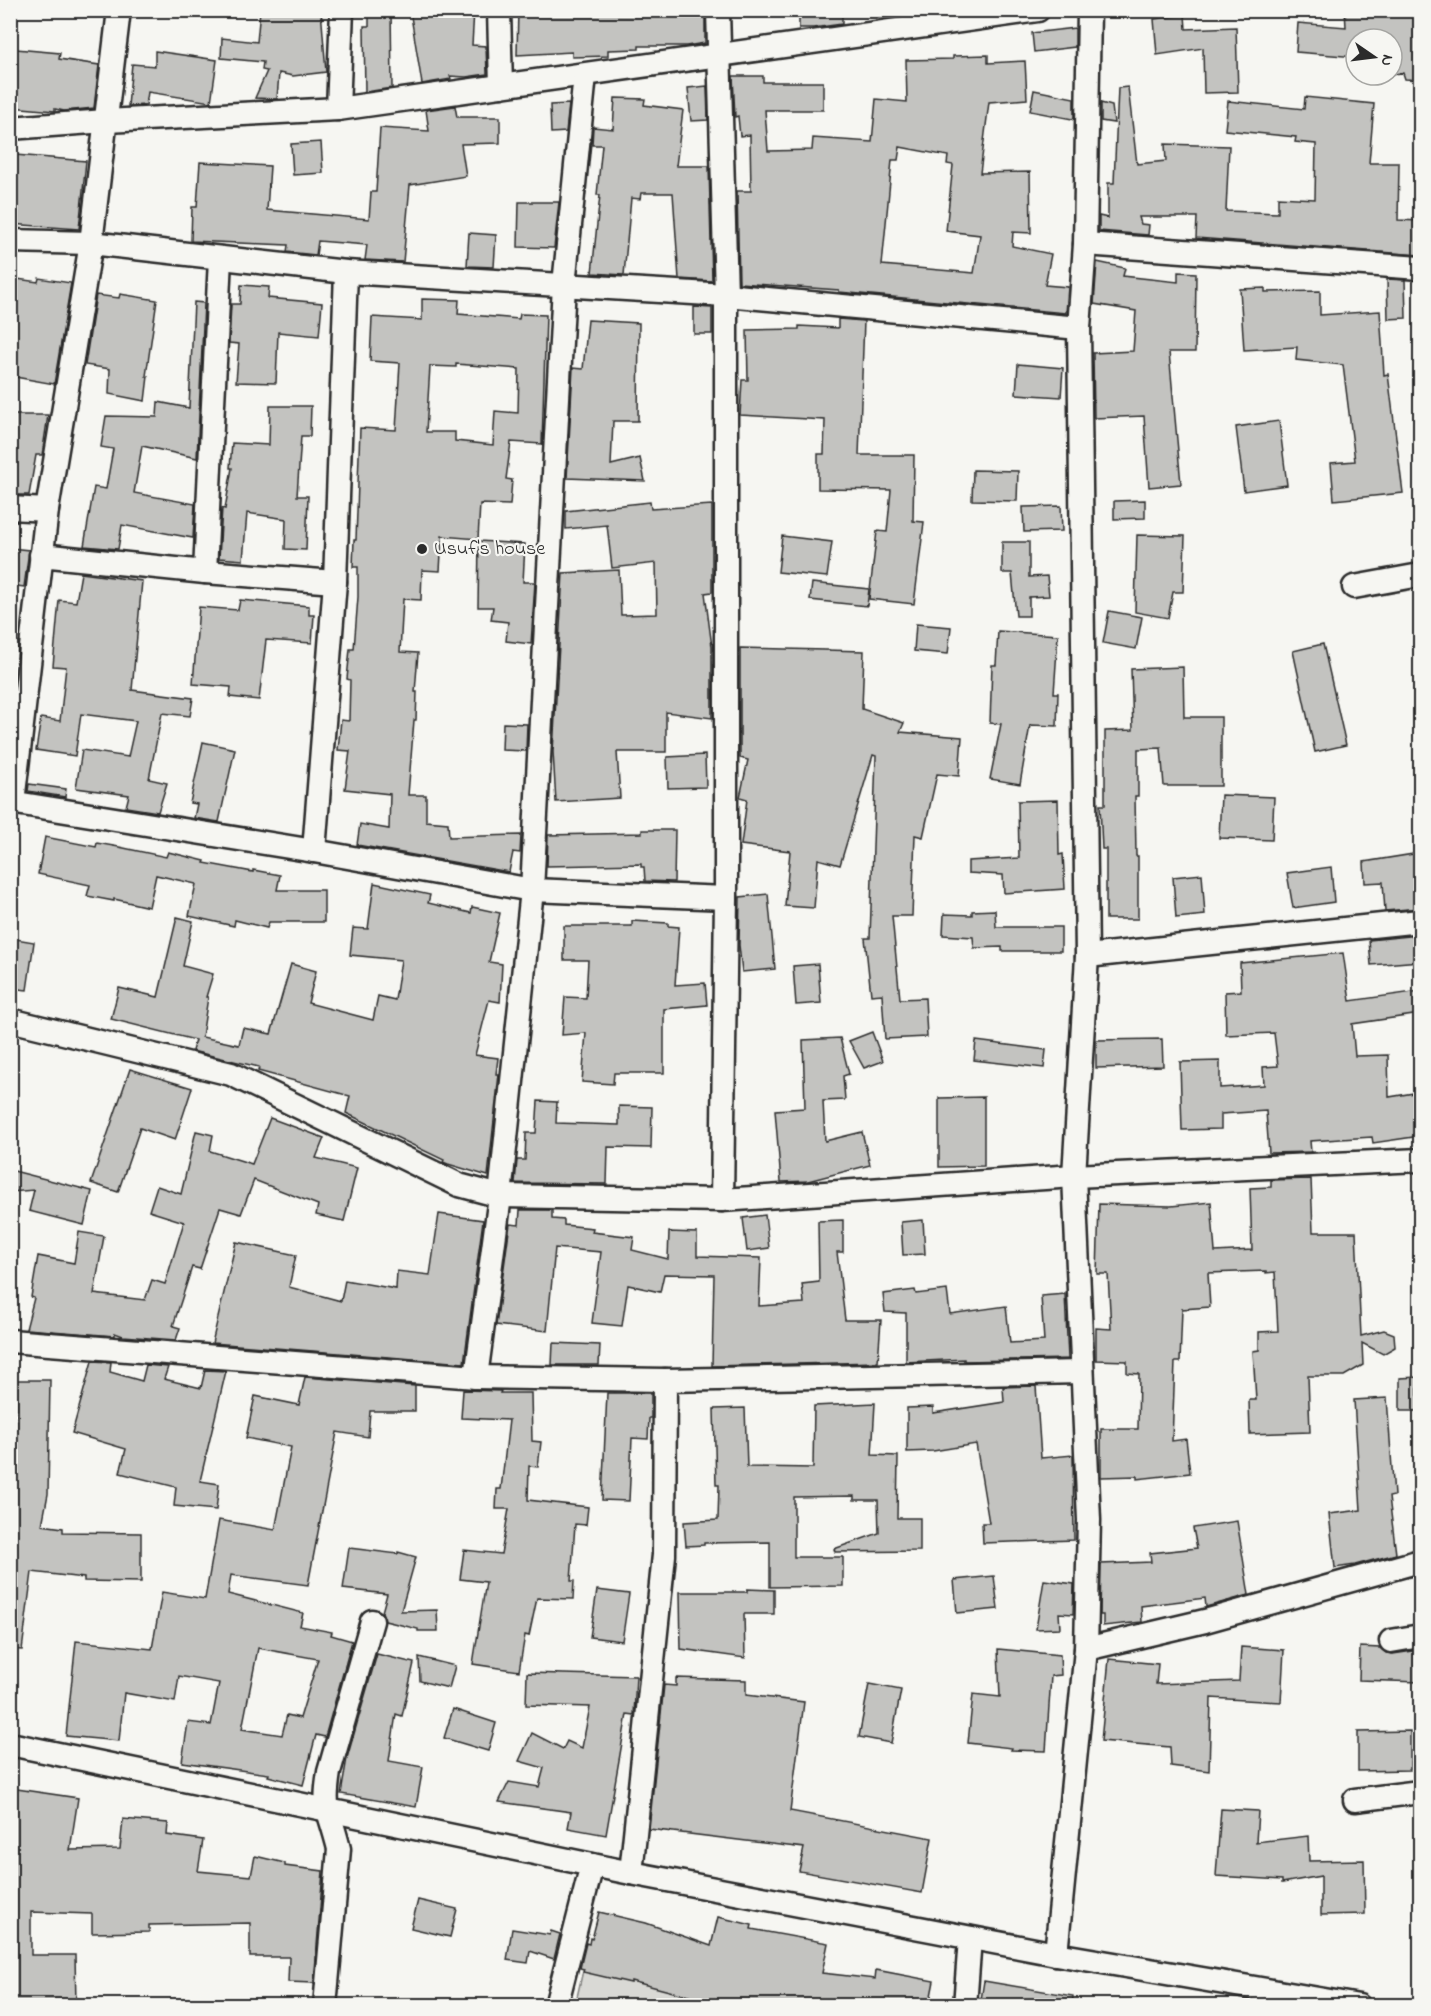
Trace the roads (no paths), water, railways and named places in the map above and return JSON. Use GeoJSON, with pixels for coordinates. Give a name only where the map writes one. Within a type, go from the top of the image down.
{"type":"FeatureCollection","features":[{"type":"Feature","properties":{"kind":"street"},"geometry":{"type":"LineString","coordinates":[[119,10],[91,243],[47,510],[12,802],[314,851],[532,890],[726,898]]}},
{"type":"Feature","properties":{"kind":"street"},"geometry":{"type":"LineString","coordinates":[[338,109],[342,10]]}},
{"type":"Feature","properties":{"kind":"street"},"geometry":{"type":"LineString","coordinates":[[499,10],[501,86]]}},
{"type":"Feature","properties":{"kind":"street"},"geometry":{"type":"LineString","coordinates":[[717,10],[726,295],[726,898],[722,1200]]}},
{"type":"Feature","properties":{"kind":"street"},"geometry":{"type":"LineString","coordinates":[[10,128],[338,109],[720,55],[880,21],[1038,10]]}},
{"type":"Feature","properties":{"kind":"street"},"geometry":{"type":"LineString","coordinates":[[1056,1954],[1086,1649],[1089,1520],[1074,1176],[1087,956],[1079,328],[1085,244],[1089,10]]}},
{"type":"Feature","properties":{"kind":"street"},"geometry":{"type":"LineString","coordinates":[[476,1377],[500,1196],[532,890],[564,285],[585,75]]}},
{"type":"Feature","properties":{"kind":"street"},"geometry":{"type":"LineString","coordinates":[[10,241],[91,243],[346,272],[726,295],[1079,328]]}},
{"type":"Feature","properties":{"kind":"street"},"geometry":{"type":"LineString","coordinates":[[1085,244],[1420,268]]}},
{"type":"Feature","properties":{"kind":"street"},"geometry":{"type":"LineString","coordinates":[[205,572],[220,258]]}},
{"type":"Feature","properties":{"kind":"street"},"geometry":{"type":"LineString","coordinates":[[314,851],[335,582],[346,272]]}},
{"type":"Feature","properties":{"kind":"street"},"geometry":{"type":"LineString","coordinates":[[10,508],[47,510]]}},
{"type":"Feature","properties":{"kind":"street"},"geometry":{"type":"LineString","coordinates":[[41,555],[205,572],[335,582]]}},
{"type":"Feature","properties":{"kind":"street"},"geometry":{"type":"LineString","coordinates":[[1354,587],[1420,575]]}},
{"type":"Feature","properties":{"kind":"street"},"geometry":{"type":"LineString","coordinates":[[1087,956],[1420,921]]}},
{"type":"Feature","properties":{"kind":"street"},"geometry":{"type":"LineString","coordinates":[[10,1020],[231,1074],[459,1185],[500,1196],[722,1200],[1074,1176],[1420,1160]]}},
{"type":"Feature","properties":{"kind":"street"},"geometry":{"type":"LineString","coordinates":[[10,1341],[476,1377],[665,1380],[1082,1372]]}},
{"type":"Feature","properties":{"kind":"street"},"geometry":{"type":"LineString","coordinates":[[631,1873],[664,1555],[665,1380]]}},
{"type":"Feature","properties":{"kind":"street"},"geometry":{"type":"LineString","coordinates":[[1086,1649],[1205,1621],[1420,1561]]}},
{"type":"Feature","properties":{"kind":"street"},"geometry":{"type":"LineString","coordinates":[[326,2006],[339,1849],[328,1811],[329,1772],[372,1621]]}},
{"type":"Feature","properties":{"kind":"street"},"geometry":{"type":"LineString","coordinates":[[1391,1641],[1420,1636]]}},
{"type":"Feature","properties":{"kind":"street"},"geometry":{"type":"LineString","coordinates":[[10,1744],[631,1873],[1056,1954],[1359,2006]]}},
{"type":"Feature","properties":{"kind":"street"},"geometry":{"type":"LineString","coordinates":[[1355,1800],[1420,1792]]}},
{"type":"Feature","properties":{"kind":"street"},"geometry":{"type":"LineString","coordinates":[[556,2006],[592,1865]]}},
{"type":"Feature","properties":{"kind":"street"},"geometry":{"type":"LineString","coordinates":[[965,2006],[970,1938]]}},
{"type":"Feature","properties":{"kind":"place","name":"Usuf's house"},"geometry":{"type":"Point","coordinates":[422,549]}}]}
